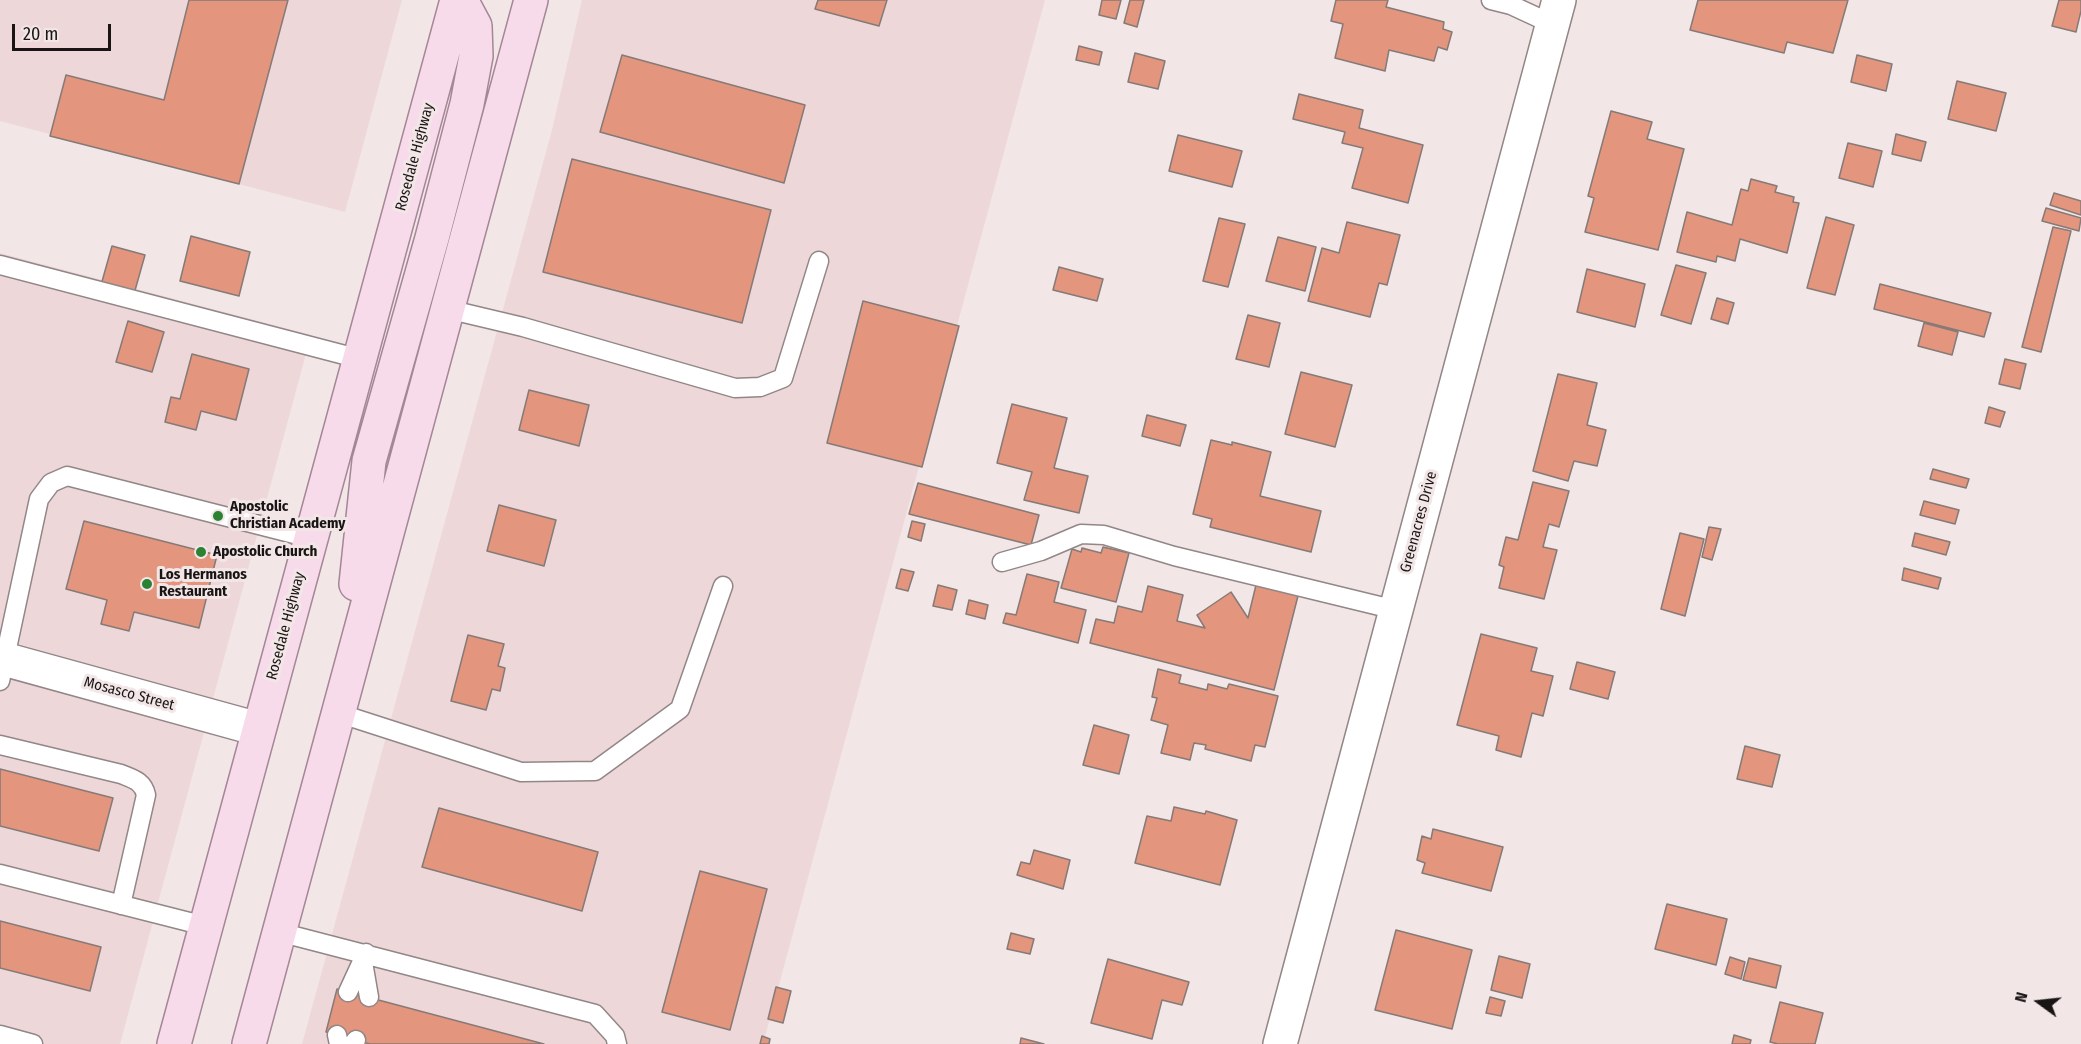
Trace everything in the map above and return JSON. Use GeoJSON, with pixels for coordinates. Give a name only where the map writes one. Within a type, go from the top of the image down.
{"type":"FeatureCollection","features":[{"type":"Feature","properties":{"kind":"main road","name":"Rosedale Highway"},"geometry":{"type":"LineString","coordinates":[[174,1044],[310,538],[459,0]]}},
{"type":"Feature","properties":{"kind":"main road"},"geometry":{"type":"LineString","coordinates":[[341,703],[369,461],[432,238],[467,104],[476,56],[475,26],[459,0]]}},
{"type":"Feature","properties":{"kind":"main road"},"geometry":{"type":"LineString","coordinates":[[249,1044],[529,1]]}},
{"type":"Feature","properties":{"kind":"street","name":"Greenacres Drive"},"geometry":{"type":"LineString","coordinates":[[1280,1044],[1555,12]]}},
{"type":"Feature","properties":{"kind":"street","name":"Mosasco Street"},"geometry":{"type":"LineString","coordinates":[[1,666],[258,729]]}},
{"type":"Feature","properties":{"kind":"lane"},"geometry":{"type":"LineString","coordinates":[[1491,0],[1555,12]]}},
{"type":"Feature","properties":{"kind":"lane"},"geometry":{"type":"LineString","coordinates":[[447,309],[523,327],[735,388],[760,387],[783,378],[819,261]]}},
{"type":"Feature","properties":{"kind":"lane"},"geometry":{"type":"LineString","coordinates":[[0,265],[360,358]]}},
{"type":"Feature","properties":{"kind":"lane"},"geometry":{"type":"LineString","coordinates":[[1,666],[39,499],[51,483],[68,477],[310,538]]}},
{"type":"Feature","properties":{"kind":"lane"},"geometry":{"type":"LineString","coordinates":[[1002,562],[1041,551],[1081,534],[1104,535],[1174,556],[1396,610]]}},
{"type":"Feature","properties":{"kind":"lane"},"geometry":{"type":"LineString","coordinates":[[341,703],[521,772],[596,771],[680,709],[723,585]]}},
{"type":"Feature","properties":{"kind":"lane"},"geometry":{"type":"LineString","coordinates":[[0,745],[120,774],[137,780],[145,786],[146,795],[121,905]]}},
{"type":"Feature","properties":{"kind":"lane"},"geometry":{"type":"LineString","coordinates":[[0,874],[205,926]]}},
{"type":"Feature","properties":{"kind":"lane"},"geometry":{"type":"LineString","coordinates":[[279,932],[365,958],[595,1014],[615,1036],[617,1044]]}},
{"type":"Feature","properties":{"kind":"lane"},"geometry":{"type":"LineString","coordinates":[[348,992],[365,958]]}},
{"type":"Feature","properties":{"kind":"lane"},"geometry":{"type":"LineString","coordinates":[[365,958],[369,997]]}},
{"type":"Feature","properties":{"kind":"lane"},"geometry":{"type":"LineString","coordinates":[[0,1035],[33,1044]]}},
{"type":"Feature","properties":{"kind":"shaded area"},"geometry":{"type":"Polygon","coordinates":[[[0,0],[402,0],[345,212],[0,121],[0,0]]]}},
{"type":"Feature","properties":{"kind":"shaded area"},"geometry":{"type":"Polygon","coordinates":[[[582,0],[1045,0],[763,1044],[302,1044],[552,130],[582,0]]]}},
{"type":"Feature","properties":{"kind":"shaded area"},"geometry":{"type":"Polygon","coordinates":[[[0,253],[311,335],[120,1044],[0,1044],[0,253]]]}},
{"type":"Feature","properties":{"kind":"building"},"geometry":{"type":"Polygon","coordinates":[[[189,0],[288,0],[239,184],[50,136],[66,75],[164,100],[189,0]]]}},
{"type":"Feature","properties":{"kind":"building"},"geometry":{"type":"Polygon","coordinates":[[[818,0],[887,0],[879,26],[815,9],[818,0]]]}},
{"type":"Feature","properties":{"kind":"building"},"geometry":{"type":"Polygon","coordinates":[[[1102,0],[1121,0],[1116,19],[1099,15],[1102,0]]]}},
{"type":"Feature","properties":{"kind":"building"},"geometry":{"type":"Polygon","coordinates":[[[1130,0],[1144,0],[1137,27],[1124,23],[1130,0]]]}},
{"type":"Feature","properties":{"kind":"building"},"geometry":{"type":"Polygon","coordinates":[[[1336,0],[1388,0],[1386,7],[1444,22],[1443,29],[1452,32],[1447,50],[1438,47],[1434,61],[1389,50],[1385,71],[1335,58],[1343,24],[1331,21],[1336,0]]]}},
{"type":"Feature","properties":{"kind":"building"},"geometry":{"type":"Polygon","coordinates":[[[1698,0],[1848,0],[1833,53],[1787,42],[1784,53],[1690,30],[1698,0]]]}},
{"type":"Feature","properties":{"kind":"building"},"geometry":{"type":"Polygon","coordinates":[[[2059,0],[2081,0],[2076,32],[2052,26],[2059,0]]]}},
{"type":"Feature","properties":{"kind":"building"},"geometry":{"type":"Polygon","coordinates":[[[1079,46],[1102,52],[1099,65],[1076,60],[1079,46]]]}},
{"type":"Feature","properties":{"kind":"building"},"geometry":{"type":"Polygon","coordinates":[[[1135,53],[1165,61],[1158,89],[1128,82],[1135,53]]]}},
{"type":"Feature","properties":{"kind":"building"},"geometry":{"type":"Polygon","coordinates":[[[622,55],[805,105],[784,183],[600,132],[622,55]]]}},
{"type":"Feature","properties":{"kind":"building"},"geometry":{"type":"Polygon","coordinates":[[[1857,55],[1892,64],[1886,91],[1851,82],[1857,55]]]}},
{"type":"Feature","properties":{"kind":"building"},"geometry":{"type":"Polygon","coordinates":[[[1957,81],[2006,93],[1996,131],[1948,119],[1957,81]]]}},
{"type":"Feature","properties":{"kind":"building"},"geometry":{"type":"Polygon","coordinates":[[[1299,94],[1363,110],[1359,128],[1423,145],[1408,203],[1352,188],[1363,148],[1342,143],[1345,132],[1293,119],[1299,94]]]}},
{"type":"Feature","properties":{"kind":"building"},"geometry":{"type":"Polygon","coordinates":[[[1611,111],[1652,122],[1647,139],[1684,149],[1658,250],[1585,232],[1594,198],[1588,196],[1611,111]]]}},
{"type":"Feature","properties":{"kind":"building"},"geometry":{"type":"Polygon","coordinates":[[[1896,134],[1926,142],[1921,161],[1892,154],[1896,134]]]}},
{"type":"Feature","properties":{"kind":"building"},"geometry":{"type":"Polygon","coordinates":[[[1178,135],[1242,151],[1232,187],[1169,171],[1178,135]]]}},
{"type":"Feature","properties":{"kind":"building"},"geometry":{"type":"Polygon","coordinates":[[[1848,143],[1882,151],[1873,187],[1839,178],[1848,143]]]}},
{"type":"Feature","properties":{"kind":"building"},"geometry":{"type":"Polygon","coordinates":[[[572,159],[771,210],[742,323],[543,272],[572,159]]]}},
{"type":"Feature","properties":{"kind":"building"},"geometry":{"type":"Polygon","coordinates":[[[1751,179],[1777,186],[1775,192],[1794,197],[1793,202],[1799,203],[1787,253],[1740,239],[1735,261],[1717,256],[1716,262],[1677,252],[1687,212],[1732,225],[1741,189],[1748,191],[1751,179]]]}},
{"type":"Feature","properties":{"kind":"building"},"geometry":{"type":"Polygon","coordinates":[[[2054,193],[2081,201],[2081,215],[2050,205],[2054,193]]]}},
{"type":"Feature","properties":{"kind":"building"},"geometry":{"type":"Polygon","coordinates":[[[2046,208],[2081,218],[2079,231],[2042,221],[2046,208]]]}},
{"type":"Feature","properties":{"kind":"building"},"geometry":{"type":"Polygon","coordinates":[[[1826,217],[1854,225],[1835,295],[1807,288],[1826,217]]]}},
{"type":"Feature","properties":{"kind":"building"},"geometry":{"type":"Polygon","coordinates":[[[1219,218],[1245,224],[1228,287],[1203,281],[1219,218]]]}},
{"type":"Feature","properties":{"kind":"building"},"geometry":{"type":"Polygon","coordinates":[[[1347,222],[1400,235],[1387,285],[1379,283],[1370,317],[1308,301],[1322,248],[1339,253],[1347,222]]]}},
{"type":"Feature","properties":{"kind":"building"},"geometry":{"type":"Polygon","coordinates":[[[2053,227],[2071,231],[2041,352],[2022,347],[2053,227]]]}},
{"type":"Feature","properties":{"kind":"building"},"geometry":{"type":"Polygon","coordinates":[[[191,236],[250,252],[239,296],[180,281],[191,236]]]}},
{"type":"Feature","properties":{"kind":"building"},"geometry":{"type":"Polygon","coordinates":[[[1278,237],[1316,247],[1305,291],[1266,281],[1278,237]]]}},
{"type":"Feature","properties":{"kind":"building"},"geometry":{"type":"Polygon","coordinates":[[[112,246],[145,255],[134,294],[101,285],[112,246]]]}},
{"type":"Feature","properties":{"kind":"building"},"geometry":{"type":"Polygon","coordinates":[[[1676,265],[1706,273],[1691,324],[1661,315],[1676,265]]]}},
{"type":"Feature","properties":{"kind":"building"},"geometry":{"type":"Polygon","coordinates":[[[1059,267],[1103,279],[1097,301],[1053,290],[1059,267]]]}},
{"type":"Feature","properties":{"kind":"building"},"geometry":{"type":"Polygon","coordinates":[[[1587,269],[1645,284],[1635,327],[1577,312],[1587,269]]]}},
{"type":"Feature","properties":{"kind":"building"},"geometry":{"type":"Polygon","coordinates":[[[1880,284],[1991,313],[1984,337],[1874,309],[1880,284]]]}},
{"type":"Feature","properties":{"kind":"building"},"geometry":{"type":"Polygon","coordinates":[[[1717,298],[1734,303],[1728,324],[1711,319],[1717,298]]]}},
{"type":"Feature","properties":{"kind":"building"},"geometry":{"type":"Polygon","coordinates":[[[863,301],[959,326],[922,467],[827,443],[863,301]]]}},
{"type":"Feature","properties":{"kind":"building"},"geometry":{"type":"Polygon","coordinates":[[[1248,315],[1280,323],[1269,367],[1236,359],[1248,315]]]}},
{"type":"Feature","properties":{"kind":"building"},"geometry":{"type":"Polygon","coordinates":[[[128,321],[164,332],[152,372],[116,362],[128,321]]]}},
{"type":"Feature","properties":{"kind":"building"},"geometry":{"type":"Polygon","coordinates":[[[1924,323],[1958,332],[1952,355],[1918,346],[1924,323]]]}},
{"type":"Feature","properties":{"kind":"building"},"geometry":{"type":"Polygon","coordinates":[[[192,354],[249,369],[236,420],[201,411],[196,430],[165,422],[171,397],[180,399],[192,354]]]}},
{"type":"Feature","properties":{"kind":"building"},"geometry":{"type":"Polygon","coordinates":[[[2005,359],[2026,364],[2020,389],[1999,384],[2005,359]]]}},
{"type":"Feature","properties":{"kind":"building"},"geometry":{"type":"Polygon","coordinates":[[[1301,372],[1352,385],[1335,447],[1285,434],[1301,372]]]}},
{"type":"Feature","properties":{"kind":"building"},"geometry":{"type":"Polygon","coordinates":[[[1558,374],[1597,383],[1587,425],[1606,430],[1597,466],[1574,461],[1568,481],[1533,471],[1558,374]]]}},
{"type":"Feature","properties":{"kind":"building"},"geometry":{"type":"Polygon","coordinates":[[[529,390],[589,405],[579,446],[519,430],[529,390]]]}},
{"type":"Feature","properties":{"kind":"building"},"geometry":{"type":"Polygon","coordinates":[[[1012,404],[1067,418],[1054,468],[1088,476],[1079,513],[1024,500],[1032,472],[997,463],[1012,404]]]}},
{"type":"Feature","properties":{"kind":"building"},"geometry":{"type":"Polygon","coordinates":[[[1989,407],[2005,412],[2000,427],[1985,423],[1989,407]]]}},
{"type":"Feature","properties":{"kind":"building"},"geometry":{"type":"Polygon","coordinates":[[[1147,415],[1186,425],[1180,446],[1142,436],[1147,415]]]}},
{"type":"Feature","properties":{"kind":"building"},"geometry":{"type":"Polygon","coordinates":[[[1211,440],[1232,445],[1232,442],[1271,452],[1260,496],[1321,511],[1311,552],[1210,527],[1212,519],[1193,514],[1211,440]]]}},
{"type":"Feature","properties":{"kind":"building"},"geometry":{"type":"Polygon","coordinates":[[[1933,469],[1969,479],[1966,488],[1930,479],[1933,469]]]}},
{"type":"Feature","properties":{"kind":"building"},"geometry":{"type":"Polygon","coordinates":[[[1533,482],[1569,491],[1559,527],[1549,524],[1543,547],[1557,550],[1544,599],[1499,588],[1504,567],[1499,565],[1506,537],[1518,540],[1533,482]]]}},
{"type":"Feature","properties":{"kind":"building"},"geometry":{"type":"Polygon","coordinates":[[[918,483],[1039,515],[1031,545],[909,514],[918,483]]]}},
{"type":"Feature","properties":{"kind":"building"},"geometry":{"type":"Polygon","coordinates":[[[1924,501],[1959,510],[1955,524],[1920,515],[1924,501]]]}},
{"type":"Feature","properties":{"kind":"building"},"geometry":{"type":"Polygon","coordinates":[[[499,505],[556,520],[544,566],[487,551],[499,505]]]}},
{"type":"Feature","properties":{"kind":"building"},"geometry":{"type":"Polygon","coordinates":[[[84,521],[217,555],[199,628],[134,612],[129,631],[101,624],[107,600],[66,589],[84,521]]]}},
{"type":"Feature","properties":{"kind":"building"},"geometry":{"type":"Polygon","coordinates":[[[912,521],[925,524],[921,541],[908,537],[912,521]]]}},
{"type":"Feature","properties":{"kind":"building"},"geometry":{"type":"Polygon","coordinates":[[[1709,527],[1721,529],[1712,560],[1702,557],[1709,527]]]}},
{"type":"Feature","properties":{"kind":"building"},"geometry":{"type":"Polygon","coordinates":[[[1680,533],[1704,539],[1685,616],[1661,609],[1680,533]]]}},
{"type":"Feature","properties":{"kind":"building"},"geometry":{"type":"Polygon","coordinates":[[[1915,533],[1950,542],[1946,555],[1912,546],[1915,533]]]}},
{"type":"Feature","properties":{"kind":"building"},"geometry":{"type":"Polygon","coordinates":[[[1103,547],[1129,553],[1116,602],[1061,588],[1072,549],[1081,552],[1082,548],[1101,553],[1103,547]]]}},
{"type":"Feature","properties":{"kind":"building"},"geometry":{"type":"Polygon","coordinates":[[[1904,568],[1941,578],[1938,589],[1902,580],[1904,568]]]}},
{"type":"Feature","properties":{"kind":"building"},"geometry":{"type":"Polygon","coordinates":[[[901,569],[914,572],[908,591],[896,588],[901,569]]]}},
{"type":"Feature","properties":{"kind":"building"},"geometry":{"type":"Polygon","coordinates":[[[1027,574],[1059,582],[1054,602],[1086,610],[1078,643],[1003,623],[1006,613],[1016,615],[1027,574]]]}},
{"type":"Feature","properties":{"kind":"building"},"geometry":{"type":"Polygon","coordinates":[[[1257,581],[1299,592],[1274,690],[1090,643],[1096,619],[1114,623],[1118,606],[1142,612],[1148,586],[1183,595],[1177,621],[1205,628],[1197,615],[1231,592],[1248,618],[1257,581]]]}},
{"type":"Feature","properties":{"kind":"building"},"geometry":{"type":"Polygon","coordinates":[[[938,585],[957,590],[952,610],[933,606],[938,585]]]}},
{"type":"Feature","properties":{"kind":"building"},"geometry":{"type":"Polygon","coordinates":[[[969,600],[988,605],[985,619],[966,614],[969,600]]]}},
{"type":"Feature","properties":{"kind":"building"},"geometry":{"type":"Polygon","coordinates":[[[1481,634],[1537,648],[1531,671],[1553,676],[1543,716],[1532,713],[1521,757],[1496,750],[1499,736],[1457,725],[1481,634]]]}},
{"type":"Feature","properties":{"kind":"building"},"geometry":{"type":"Polygon","coordinates":[[[468,635],[504,644],[498,666],[505,668],[500,691],[492,689],[486,710],[451,701],[468,635]]]}},
{"type":"Feature","properties":{"kind":"building"},"geometry":{"type":"Polygon","coordinates":[[[1577,662],[1615,672],[1608,699],[1570,689],[1577,662]]]}},
{"type":"Feature","properties":{"kind":"building"},"geometry":{"type":"Polygon","coordinates":[[[1158,669],[1181,675],[1179,683],[1207,690],[1208,684],[1227,689],[1229,684],[1278,696],[1265,747],[1255,745],[1251,761],[1205,749],[1206,745],[1194,743],[1190,760],[1161,753],[1168,725],[1151,720],[1157,698],[1152,697],[1158,669]]]}},
{"type":"Feature","properties":{"kind":"building"},"geometry":{"type":"Polygon","coordinates":[[[1094,725],[1129,735],[1119,774],[1083,765],[1094,725]]]}},
{"type":"Feature","properties":{"kind":"building"},"geometry":{"type":"Polygon","coordinates":[[[1745,746],[1780,755],[1772,787],[1737,779],[1745,746]]]}},
{"type":"Feature","properties":{"kind":"building"},"geometry":{"type":"Polygon","coordinates":[[[0,769],[113,798],[99,851],[0,826],[0,769]]]}},
{"type":"Feature","properties":{"kind":"building"},"geometry":{"type":"Polygon","coordinates":[[[1174,807],[1205,814],[1206,811],[1237,820],[1220,885],[1135,863],[1147,816],[1171,821],[1174,807]]]}},
{"type":"Feature","properties":{"kind":"building"},"geometry":{"type":"Polygon","coordinates":[[[439,808],[598,852],[582,911],[422,867],[439,808]]]}},
{"type":"Feature","properties":{"kind":"building"},"geometry":{"type":"Polygon","coordinates":[[[1433,829],[1503,847],[1491,891],[1422,873],[1425,863],[1417,860],[1422,836],[1431,839],[1433,829]]]}},
{"type":"Feature","properties":{"kind":"building"},"geometry":{"type":"Polygon","coordinates":[[[1034,850],[1070,860],[1063,889],[1017,875],[1021,862],[1030,864],[1034,850]]]}},
{"type":"Feature","properties":{"kind":"building"},"geometry":{"type":"Polygon","coordinates":[[[700,871],[767,889],[730,1030],[662,1012],[700,871]]]}},
{"type":"Feature","properties":{"kind":"building"},"geometry":{"type":"Polygon","coordinates":[[[1667,904],[1727,919],[1716,965],[1655,949],[1667,904]]]}},
{"type":"Feature","properties":{"kind":"building"},"geometry":{"type":"Polygon","coordinates":[[[0,921],[101,947],[90,991],[0,968],[0,921]]]}},
{"type":"Feature","properties":{"kind":"building"},"geometry":{"type":"Polygon","coordinates":[[[1396,930],[1472,950],[1452,1029],[1375,1010],[1396,930]]]}},
{"type":"Feature","properties":{"kind":"building"},"geometry":{"type":"Polygon","coordinates":[[[1011,933],[1034,939],[1030,954],[1007,949],[1011,933]]]}},
{"type":"Feature","properties":{"kind":"building"},"geometry":{"type":"Polygon","coordinates":[[[1499,956],[1530,964],[1522,998],[1491,990],[1499,956]]]}},
{"type":"Feature","properties":{"kind":"building"},"geometry":{"type":"Polygon","coordinates":[[[1730,957],[1745,962],[1741,979],[1725,974],[1730,957]]]}},
{"type":"Feature","properties":{"kind":"building"},"geometry":{"type":"Polygon","coordinates":[[[1749,958],[1781,966],[1776,988],[1743,980],[1749,958]]]}},
{"type":"Feature","properties":{"kind":"building"},"geometry":{"type":"Polygon","coordinates":[[[1108,959],[1189,982],[1182,1005],[1162,1000],[1152,1039],[1091,1023],[1108,959]]]}},
{"type":"Feature","properties":{"kind":"building"},"geometry":{"type":"Polygon","coordinates":[[[776,987],[791,991],[783,1023],[768,1019],[776,987]]]}},
{"type":"Feature","properties":{"kind":"building"},"geometry":{"type":"Polygon","coordinates":[[[337,989],[544,1044],[370,1044],[326,1032],[337,989]]]}},
{"type":"Feature","properties":{"kind":"building"},"geometry":{"type":"Polygon","coordinates":[[[1490,997],[1505,1001],[1501,1016],[1486,1013],[1490,997]]]}},
{"type":"Feature","properties":{"kind":"building"},"geometry":{"type":"Polygon","coordinates":[[[1780,1002],[1823,1013],[1815,1044],[1770,1042],[1780,1002]]]}},
{"type":"Feature","properties":{"kind":"building"},"geometry":{"type":"Polygon","coordinates":[[[1734,1035],[1751,1040],[1750,1044],[1732,1044],[1734,1035]]]}},
{"type":"Feature","properties":{"kind":"building"},"geometry":{"type":"Polygon","coordinates":[[[762,1036],[770,1039],[769,1044],[760,1044],[762,1036]]]}},
{"type":"Feature","properties":{"kind":"building"},"geometry":{"type":"Polygon","coordinates":[[[1021,1038],[1044,1044],[1020,1044],[1021,1038]]]}},
{"type":"Feature","properties":{"kind":"place","name":"Apostolic Christian Academy"},"geometry":{"type":"Point","coordinates":[218,516]}},
{"type":"Feature","properties":{"kind":"place","name":"Apostolic Church"},"geometry":{"type":"Point","coordinates":[201,552]}},
{"type":"Feature","properties":{"kind":"place","name":"Los Hermanos Restaurant"},"geometry":{"type":"Point","coordinates":[147,584]}}]}
